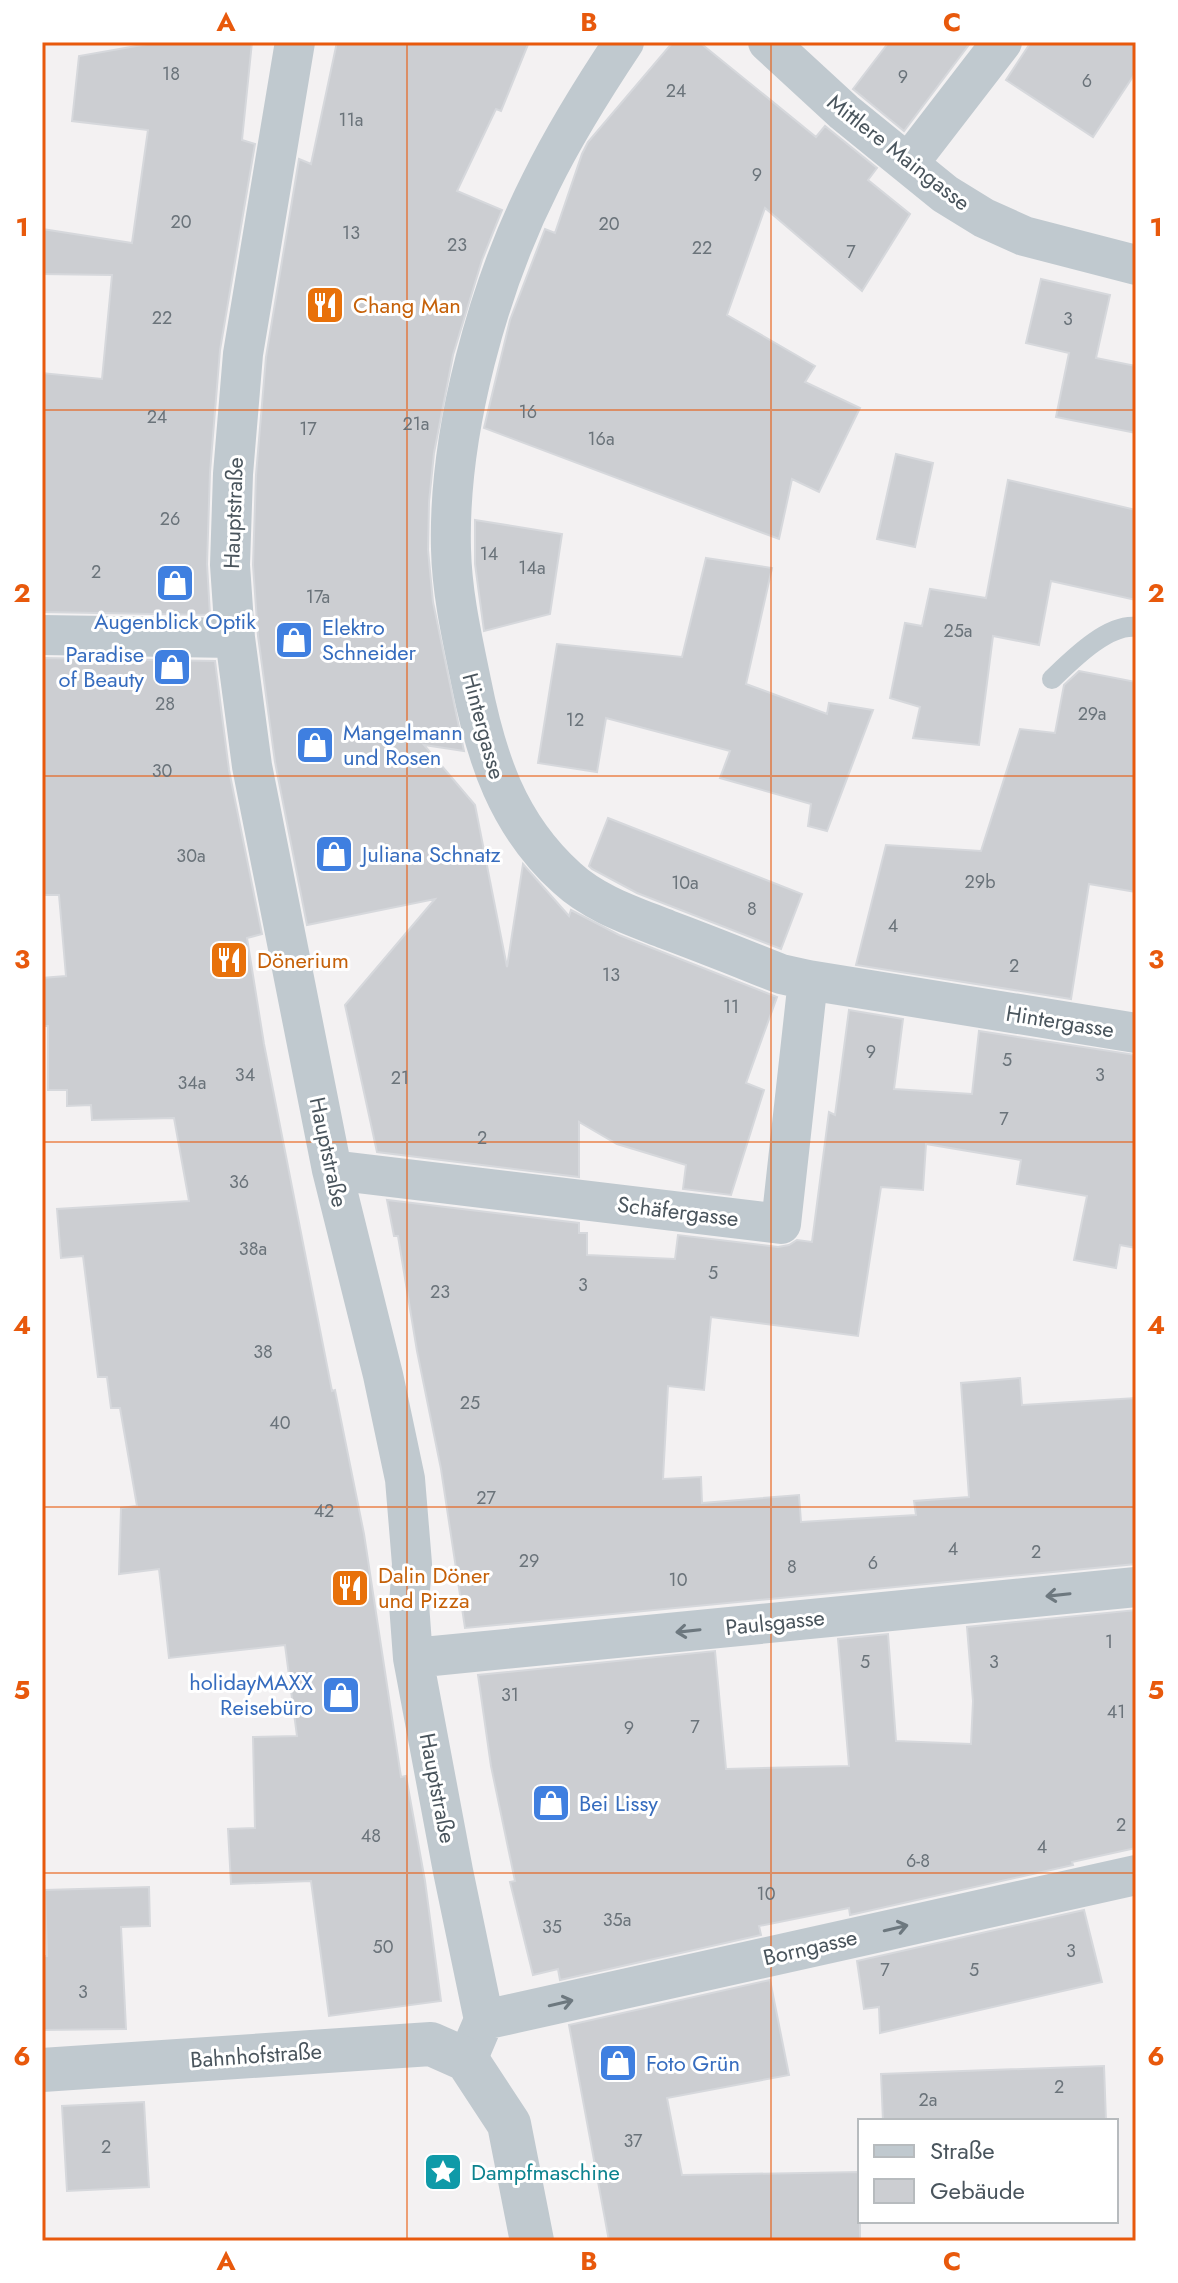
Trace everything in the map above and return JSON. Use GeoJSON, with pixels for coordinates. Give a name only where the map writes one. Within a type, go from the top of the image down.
{"type":"FeatureCollection","features":[{"type":"Feature","properties":{"kind":"street","name":"Hauptstraße"},"geometry":{"type":"LineString","coordinates":[[295,42],[243,354],[231,535],[235,638],[252,766],[332,1170],[383,1375],[405,1479],[412,1564],[409,1604],[413,1658],[484,2020]]}},
{"type":"Feature","properties":{"kind":"street","name":"Hintergasse"},"geometry":{"type":"LineString","coordinates":[[624,42],[587,98],[522,222],[492,307],[464,411],[457,458],[451,508],[455,605],[480,726],[493,769],[511,809],[544,854],[589,895],[618,910],[781,974],[1136,1033]]}},
{"type":"Feature","properties":{"kind":"street","name":"Mittlere Maingasse"},"geometry":{"type":"LineString","coordinates":[[768,42],[844,112],[945,194],[984,218],[1024,236],[1136,265]]}},
{"type":"Feature","properties":{"kind":"street"},"geometry":{"type":"LineString","coordinates":[[908,164],[1002,42]]}},
{"type":"Feature","properties":{"kind":"street"},"geometry":{"type":"LineString","coordinates":[[42,635],[235,638]]}},
{"type":"Feature","properties":{"kind":"street","name":"Schäfergasse"},"geometry":{"type":"LineString","coordinates":[[332,1170],[781,1224],[808,980]]}},
{"type":"Feature","properties":{"kind":"street","name":"Paulsgasse"},"geometry":{"type":"LineString","coordinates":[[413,1658],[1136,1587]]}},
{"type":"Feature","properties":{"kind":"street","name":"Borngasse"},"geometry":{"type":"LineString","coordinates":[[484,2020],[1136,1875]]}},
{"type":"Feature","properties":{"kind":"street"},"geometry":{"type":"LineString","coordinates":[[484,2020],[467,2060],[509,2124],[532,2241]]}},
{"type":"Feature","properties":{"kind":"street","name":"Bahnhofstraße"},"geometry":{"type":"LineString","coordinates":[[42,2070],[431,2044],[467,2060]]}},
{"type":"Feature","properties":{"kind":"lane"},"geometry":{"type":"LineString","coordinates":[[1052,679],[1077,655],[1113,631],[1136,627]]}},
{"type":"Feature","properties":{"kind":"building"},"geometry":{"type":"Polygon","coordinates":[[[159,42],[252,42],[242,140],[255,144],[220,350],[210,472],[207,564],[210,615],[42,612],[42,373],[102,379],[112,275],[42,274],[42,229],[132,243],[148,130],[72,121],[79,56],[159,42]]]}},
{"type":"Feature","properties":{"kind":"building"},"geometry":{"type":"Polygon","coordinates":[[[337,42],[529,42],[501,111],[496,109],[457,191],[502,210],[482,260],[453,355],[434,453],[429,502],[428,550],[433,602],[464,751],[424,745],[475,805],[507,967],[523,864],[569,916],[571,910],[619,935],[777,997],[746,1083],[764,1090],[731,1195],[683,1189],[686,1165],[617,1144],[579,1122],[579,1177],[377,1152],[345,1005],[435,899],[307,925],[275,762],[258,636],[253,565],[256,475],[266,357],[299,159],[311,164],[337,42]]]}},
{"type":"Feature","properties":{"kind":"building"},"geometry":{"type":"Polygon","coordinates":[[[673,42],[699,42],[816,137],[825,126],[877,168],[868,180],[910,214],[862,291],[765,208],[727,315],[815,366],[805,382],[860,408],[819,492],[792,479],[779,539],[484,428],[510,320],[545,229],[555,233],[588,142],[673,42]]]}},
{"type":"Feature","properties":{"kind":"building"},"geometry":{"type":"Polygon","coordinates":[[[889,42],[971,42],[904,131],[853,89],[889,42]]]}},
{"type":"Feature","properties":{"kind":"building"},"geometry":{"type":"Polygon","coordinates":[[[1031,42],[1136,42],[1136,72],[1093,137],[1006,80],[1031,42]]]}},
{"type":"Feature","properties":{"kind":"building"},"geometry":{"type":"Polygon","coordinates":[[[1041,279],[1110,295],[1096,358],[1136,366],[1136,433],[1056,417],[1069,353],[1026,343],[1041,279]]]}},
{"type":"Feature","properties":{"kind":"building"},"geometry":{"type":"Polygon","coordinates":[[[896,454],[933,463],[915,547],[877,539],[896,454]]]}},
{"type":"Feature","properties":{"kind":"building"},"geometry":{"type":"Polygon","coordinates":[[[1008,480],[1136,510],[1136,600],[1051,581],[1039,645],[993,636],[979,745],[913,738],[920,707],[890,698],[905,623],[922,626],[930,589],[986,598],[1008,480]]]}},
{"type":"Feature","properties":{"kind":"building"},"geometry":{"type":"Polygon","coordinates":[[[475,520],[562,534],[550,614],[484,631],[475,564],[475,520]]]}},
{"type":"Feature","properties":{"kind":"building"},"geometry":{"type":"Polygon","coordinates":[[[706,558],[772,568],[746,684],[827,714],[829,703],[873,710],[827,831],[808,826],[811,804],[720,778],[730,751],[606,718],[597,772],[538,763],[557,644],[682,657],[706,558]]]}},
{"type":"Feature","properties":{"kind":"building"},"geometry":{"type":"Polygon","coordinates":[[[42,658],[215,661],[229,770],[262,934],[247,938],[264,1044],[332,1391],[335,1390],[364,1534],[401,1777],[406,1776],[425,1881],[441,2001],[329,2016],[311,1881],[231,1884],[228,1829],[255,1828],[253,1737],[297,1736],[285,1645],[169,1658],[159,1569],[119,1574],[121,1508],[137,1506],[120,1408],[111,1408],[107,1377],[98,1377],[83,1256],[61,1258],[57,1209],[189,1201],[174,1118],[92,1120],[91,1105],[67,1106],[67,1090],[48,1090],[48,1026],[42,1026],[42,978],[66,976],[59,895],[42,895],[42,658]]]}},
{"type":"Feature","properties":{"kind":"building"},"geometry":{"type":"Polygon","coordinates":[[[1079,671],[1136,682],[1136,892],[1089,884],[1071,999],[856,965],[886,845],[981,851],[1020,729],[1055,733],[1064,685],[1079,671]]]}},
{"type":"Feature","properties":{"kind":"building"},"geometry":{"type":"Polygon","coordinates":[[[608,818],[802,894],[781,949],[637,893],[592,869],[589,866],[608,818]]]}},
{"type":"Feature","properties":{"kind":"building"},"geometry":{"type":"Polygon","coordinates":[[[849,1010],[903,1019],[894,1089],[972,1094],[979,1031],[1136,1055],[1136,1248],[1120,1245],[1116,1268],[1074,1260],[1087,1196],[1017,1184],[1021,1160],[926,1144],[923,1190],[881,1187],[858,1336],[711,1317],[704,1390],[668,1386],[663,1479],[701,1477],[702,1503],[799,1495],[801,1522],[916,1515],[914,1501],[969,1497],[961,1383],[1020,1378],[1022,1405],[1136,1398],[1136,1564],[465,1628],[441,1469],[398,1236],[394,1236],[387,1200],[579,1223],[579,1233],[587,1233],[587,1255],[675,1259],[678,1235],[778,1247],[797,1240],[812,1242],[829,1112],[835,1115],[849,1010]]]}},
{"type":"Feature","properties":{"kind":"building"},"geometry":{"type":"Polygon","coordinates":[[[1136,1610],[1136,1848],[850,1915],[849,1908],[759,1926],[761,1935],[560,1980],[558,1969],[533,1975],[510,1882],[515,1881],[491,1766],[478,1675],[715,1651],[726,1769],[849,1766],[838,1639],[888,1634],[896,1741],[971,1744],[973,1701],[967,1627],[1136,1610]]]}},
{"type":"Feature","properties":{"kind":"building"},"geometry":{"type":"Polygon","coordinates":[[[149,1887],[150,1926],[121,1927],[126,2029],[42,2030],[42,1956],[47,1956],[45,1890],[149,1887]]]}},
{"type":"Feature","properties":{"kind":"building"},"geometry":{"type":"Polygon","coordinates":[[[1084,1910],[1102,1982],[880,2033],[879,2007],[864,2009],[857,1961],[1084,1910]]]}},
{"type":"Feature","properties":{"kind":"building"},"geometry":{"type":"Polygon","coordinates":[[[770,1980],[789,2075],[667,2098],[682,2175],[858,2172],[860,2241],[609,2241],[569,2025],[770,1980]]]}},
{"type":"Feature","properties":{"kind":"building"},"geometry":{"type":"Polygon","coordinates":[[[1104,2066],[1106,2119],[883,2119],[881,2074],[1104,2066]]]}},
{"type":"Feature","properties":{"kind":"building"},"geometry":{"type":"Polygon","coordinates":[[[144,2102],[149,2187],[67,2191],[62,2106],[144,2102]]]}},
{"type":"Feature","properties":{"kind":"place","name":"Chang Man"},"geometry":{"type":"Point","coordinates":[325,305]}},
{"type":"Feature","properties":{"kind":"place","name":"Augenblick Optik"},"geometry":{"type":"Point","coordinates":[175,583]}},
{"type":"Feature","properties":{"kind":"place","name":"Elektro Schneider"},"geometry":{"type":"Point","coordinates":[294,640]}},
{"type":"Feature","properties":{"kind":"place","name":"Paradise of Beauty"},"geometry":{"type":"Point","coordinates":[172,667]}},
{"type":"Feature","properties":{"kind":"place","name":"Mangelmann und Rosen"},"geometry":{"type":"Point","coordinates":[315,745]}},
{"type":"Feature","properties":{"kind":"place","name":"Juliana Schnatz"},"geometry":{"type":"Point","coordinates":[334,854]}},
{"type":"Feature","properties":{"kind":"place","name":"Dönerium"},"geometry":{"type":"Point","coordinates":[229,960]}},
{"type":"Feature","properties":{"kind":"place","name":"Dalin Döner und Pizza"},"geometry":{"type":"Point","coordinates":[350,1588]}},
{"type":"Feature","properties":{"kind":"place","name":"holidayMAXX Reisebüro"},"geometry":{"type":"Point","coordinates":[341,1695]}},
{"type":"Feature","properties":{"kind":"place","name":"Bei Lissy"},"geometry":{"type":"Point","coordinates":[551,1803]}},
{"type":"Feature","properties":{"kind":"place","name":"Foto Grün"},"geometry":{"type":"Point","coordinates":[618,2063]}},
{"type":"Feature","properties":{"kind":"place","name":"Dampfmaschine"},"geometry":{"type":"Point","coordinates":[443,2172]}}]}
